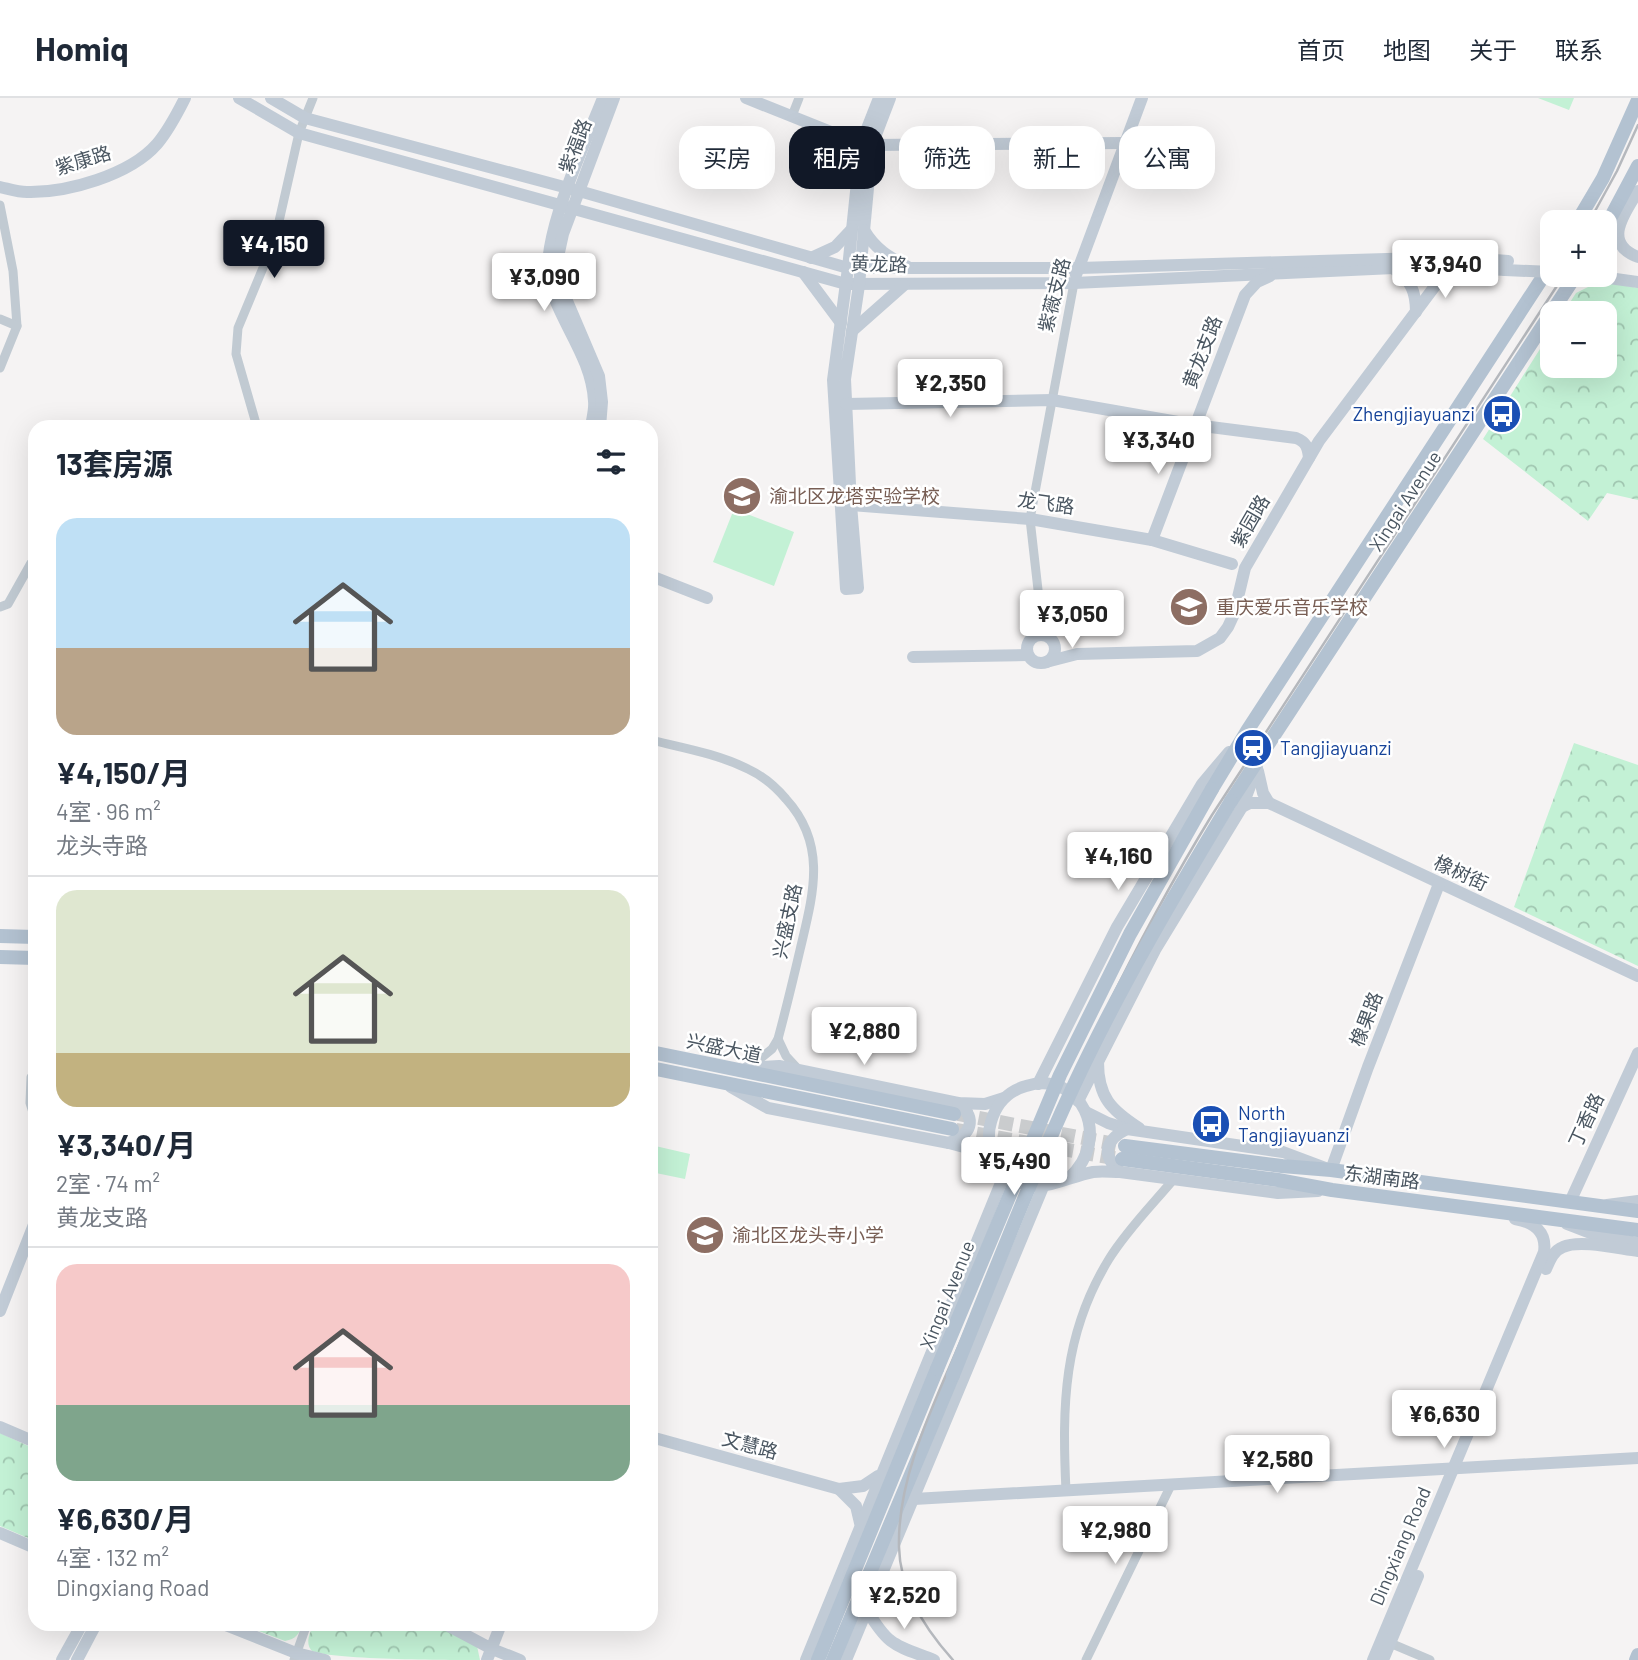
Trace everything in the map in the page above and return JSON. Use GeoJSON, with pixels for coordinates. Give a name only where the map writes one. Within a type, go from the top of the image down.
{"type":"FeatureCollection","features":[{"type":"Feature","properties":{"kind":"main road"},"geometry":{"type":"LineString","coordinates":[[1584,210],[1602,178],[1638,100]]}},
{"type":"Feature","properties":{"kind":"main road"},"geometry":{"type":"LineString","coordinates":[[1615,210],[1638,166]]}},
{"type":"Feature","properties":{"kind":"main road","name":"Xingai Avenue"},"geometry":{"type":"LineString","coordinates":[[818,1660],[1060,1075],[1130,934],[1247,731],[1540,282]]}},
{"type":"Feature","properties":{"kind":"main road","name":"Xingai Avenue"},"geometry":{"type":"LineString","coordinates":[[833,1660],[1049,1141],[1145,944],[1236,804],[1265,748],[1568,287]]}},
{"type":"Feature","properties":{"kind":"main road"},"geometry":{"type":"LineString","coordinates":[[0,936],[28,937]]}},
{"type":"Feature","properties":{"kind":"main road"},"geometry":{"type":"LineString","coordinates":[[0,957],[28,958]]}},
{"type":"Feature","properties":{"kind":"main road","name":"兴盛大道"},"geometry":{"type":"LineString","coordinates":[[658,1054],[727,1076],[950,1136]]}},
{"type":"Feature","properties":{"kind":"main road","name":"兴盛大道"},"geometry":{"type":"LineString","coordinates":[[658,1069],[956,1108]]}},
{"type":"Feature","properties":{"kind":"main road","name":"东湖南路"},"geometry":{"type":"LineString","coordinates":[[1122,1159],[1331,1170],[1638,1212]]}},
{"type":"Feature","properties":{"kind":"main road","name":"东湖南路"},"geometry":{"type":"LineString","coordinates":[[1122,1159],[1638,1230]]}},
{"type":"Feature","properties":{"kind":"main road"},"geometry":{"type":"LineString","coordinates":[[1636,1660],[1638,1655]]}},
{"type":"Feature","properties":{"kind":"street","name":"紫康路"},"geometry":{"type":"LineString","coordinates":[[0,187],[27,192],[108,177],[156,145],[186,98]]}},
{"type":"Feature","properties":{"kind":"street","name":"黄龙路"},"geometry":{"type":"LineString","coordinates":[[239,98],[299,133],[853,285],[1074,283],[1506,265]]}},
{"type":"Feature","properties":{"kind":"street","name":"黄龙路"},"geometry":{"type":"LineString","coordinates":[[271,98],[305,118],[855,268],[1079,268],[1455,257],[1506,265]]}},
{"type":"Feature","properties":{"kind":"street"},"geometry":{"type":"LineString","coordinates":[[255,420],[236,354],[238,328],[275,239],[299,133],[313,98]]}},
{"type":"Feature","properties":{"kind":"street","name":"紫福路"},"geometry":{"type":"LineString","coordinates":[[567,206],[603,98]]}},
{"type":"Feature","properties":{"kind":"street","name":"紫福路"},"geometry":{"type":"LineString","coordinates":[[574,190],[586,173],[614,98]]}},
{"type":"Feature","properties":{"kind":"street"},"geometry":{"type":"LineString","coordinates":[[746,98],[818,126]]}},
{"type":"Feature","properties":{"kind":"street"},"geometry":{"type":"LineString","coordinates":[[792,116],[799,98]]}},
{"type":"Feature","properties":{"kind":"street"},"geometry":{"type":"LineString","coordinates":[[872,126],[879,98]]}},
{"type":"Feature","properties":{"kind":"street"},"geometry":{"type":"LineString","coordinates":[[876,126],[890,98]]}},
{"type":"Feature","properties":{"kind":"street","name":"紫薇支路"},"geometry":{"type":"LineString","coordinates":[[1131,126],[1142,98]]}},
{"type":"Feature","properties":{"kind":"street"},"geometry":{"type":"LineString","coordinates":[[1620,141],[1630,98]]}},
{"type":"Feature","properties":{"kind":"street"},"geometry":{"type":"LineString","coordinates":[[885,145],[1119,143]]}},
{"type":"Feature","properties":{"kind":"street","name":"紫薇支路"},"geometry":{"type":"LineString","coordinates":[[1043,634],[1030,519],[1074,283],[1119,159]]}},
{"type":"Feature","properties":{"kind":"street"},"geometry":{"type":"LineString","coordinates":[[586,173],[589,187],[597,196]]}},
{"type":"Feature","properties":{"kind":"street"},"geometry":{"type":"LineString","coordinates":[[1617,215],[1638,181]]}},
{"type":"Feature","properties":{"kind":"street"},"geometry":{"type":"LineString","coordinates":[[862,189],[847,327],[845,379],[852,588],[833,380],[847,327],[904,285]]}},
{"type":"Feature","properties":{"kind":"street"},"geometry":{"type":"LineString","coordinates":[[1638,191],[1618,228],[1620,243],[1625,250],[1638,257]]}},
{"type":"Feature","properties":{"kind":"street"},"geometry":{"type":"LineString","coordinates":[[0,205],[13,271],[17,326],[0,368]]}},
{"type":"Feature","properties":{"kind":"street"},"geometry":{"type":"LineString","coordinates":[[567,206],[552,230],[547,257],[550,285],[590,377],[595,402],[592,420]]}},
{"type":"Feature","properties":{"kind":"street"},"geometry":{"type":"LineString","coordinates":[[567,206],[558,257],[559,282],[599,376],[603,402],[601,420]]}},
{"type":"Feature","properties":{"kind":"street"},"geometry":{"type":"LineString","coordinates":[[811,258],[835,247],[858,230]]}},
{"type":"Feature","properties":{"kind":"street"},"geometry":{"type":"LineString","coordinates":[[858,230],[880,251],[911,268]]}},
{"type":"Feature","properties":{"kind":"street"},"geometry":{"type":"LineString","coordinates":[[1061,268],[1079,257],[1088,244]]}},
{"type":"Feature","properties":{"kind":"street"},"geometry":{"type":"LineString","coordinates":[[1506,265],[1540,264]]}},
{"type":"Feature","properties":{"kind":"street"},"geometry":{"type":"LineString","coordinates":[[1506,265],[1540,270]]}},
{"type":"Feature","properties":{"kind":"street","name":"紫园路"},"geometry":{"type":"LineString","coordinates":[[1077,654],[1197,651],[1210,646],[1228,627],[1245,568],[1319,441],[1444,274],[1453,267]]}},
{"type":"Feature","properties":{"kind":"street"},"geometry":{"type":"LineString","coordinates":[[1394,268],[1410,281],[1416,312]]}},
{"type":"Feature","properties":{"kind":"street"},"geometry":{"type":"LineString","coordinates":[[1617,271],[1638,275]]}},
{"type":"Feature","properties":{"kind":"street"},"geometry":{"type":"LineString","coordinates":[[803,272],[847,327]]}},
{"type":"Feature","properties":{"kind":"street","name":"黄龙支路"},"geometry":{"type":"LineString","coordinates":[[1152,540],[1245,295],[1257,282],[1277,273]]}},
{"type":"Feature","properties":{"kind":"street"},"geometry":{"type":"LineString","coordinates":[[1617,279],[1638,282]]}},
{"type":"Feature","properties":{"kind":"street"},"geometry":{"type":"LineString","coordinates":[[0,319],[17,326]]}},
{"type":"Feature","properties":{"kind":"street"},"geometry":{"type":"LineString","coordinates":[[846,404],[1052,400],[1195,425],[1296,438],[1304,442],[1309,458]]}},
{"type":"Feature","properties":{"kind":"street","name":"龙飞路"},"geometry":{"type":"LineString","coordinates":[[851,505],[1030,519],[1152,540],[1232,564]]}},
{"type":"Feature","properties":{"kind":"street"},"geometry":{"type":"LineString","coordinates":[[1241,582],[1239,572],[1232,564],[1254,553]]}},
{"type":"Feature","properties":{"kind":"street"},"geometry":{"type":"LineString","coordinates":[[0,607],[8,604],[28,569]]}},
{"type":"Feature","properties":{"kind":"street"},"geometry":{"type":"LineString","coordinates":[[658,579],[707,598]]}},
{"type":"Feature","properties":{"kind":"street"},"geometry":{"type":"LineString","coordinates":[[1043,634],[1054,643],[1077,654],[1037,663],[1028,654],[1027,648],[1030,639],[1043,634]]}},
{"type":"Feature","properties":{"kind":"street"},"geometry":{"type":"LineString","coordinates":[[1046,662],[1053,656],[1054,643]]}},
{"type":"Feature","properties":{"kind":"street"},"geometry":{"type":"LineString","coordinates":[[913,657],[1028,654]]}},
{"type":"Feature","properties":{"kind":"street","name":"Xingai Avenue"},"geometry":{"type":"LineString","coordinates":[[1038,1084],[1118,927],[1202,783],[1247,731]]}},
{"type":"Feature","properties":{"kind":"street","name":"兴盛支路"},"geometry":{"type":"LineString","coordinates":[[658,742],[718,757],[751,770],[767,780],[804,822],[814,860],[814,884],[778,1039]]}},
{"type":"Feature","properties":{"kind":"street","name":"Xingai Avenue"},"geometry":{"type":"LineString","coordinates":[[1078,1101],[1155,950],[1258,766],[1265,748]]}},
{"type":"Feature","properties":{"kind":"street"},"geometry":{"type":"LineString","coordinates":[[1236,804],[1269,803],[1259,782],[1258,766]]}},
{"type":"Feature","properties":{"kind":"street","name":"橡树街"},"geometry":{"type":"LineString","coordinates":[[1269,803],[1638,976]]}},
{"type":"Feature","properties":{"kind":"street","name":"橡果路"},"geometry":{"type":"LineString","coordinates":[[1331,1170],[1439,884]]}},
{"type":"Feature","properties":{"kind":"street"},"geometry":{"type":"LineString","coordinates":[[727,1076],[748,1068],[762,1058],[778,1039],[790,1062],[799,1070]]}},
{"type":"Feature","properties":{"kind":"street"},"geometry":{"type":"LineString","coordinates":[[1059,1039],[1066,1058],[1079,1064],[1088,1064],[1098,1058]]}},
{"type":"Feature","properties":{"kind":"street","name":"丁香路"},"geometry":{"type":"LineString","coordinates":[[1570,1202],[1638,1053]]}},
{"type":"Feature","properties":{"kind":"street"},"geometry":{"type":"LineString","coordinates":[[1098,1058],[1098,1081],[1106,1101],[1121,1116],[1144,1132]]}},
{"type":"Feature","properties":{"kind":"street"},"geometry":{"type":"LineString","coordinates":[[748,1068],[779,1066],[967,1110],[970,1120],[968,1130],[960,1139],[950,1136]]}},
{"type":"Feature","properties":{"kind":"street"},"geometry":{"type":"LineString","coordinates":[[1069,1178],[1087,1156],[1091,1141],[1091,1126],[1086,1112],[1078,1101],[1064,1090],[1048,1084],[1016,1089],[1004,1098],[994,1112],[989,1129],[989,1146],[1004,1173],[1029,1186],[1056,1184],[1122,1159],[1174,1180],[1278,1193],[1332,1190]]}},
{"type":"Feature","properties":{"kind":"street"},"geometry":{"type":"LineString","coordinates":[[956,1108],[1004,1098]]}},
{"type":"Feature","properties":{"kind":"street"},"geometry":{"type":"LineString","coordinates":[[1086,1112],[1127,1129],[1283,1152],[1331,1170]]}},
{"type":"Feature","properties":{"kind":"street"},"geometry":{"type":"LineString","coordinates":[[1122,1159],[1112,1165],[1107,1154],[1109,1144],[1116,1135],[1127,1129]]}},
{"type":"Feature","properties":{"kind":"street"},"geometry":{"type":"LineString","coordinates":[[950,1136],[996,1162]]}},
{"type":"Feature","properties":{"kind":"street","name":"Xingai Avenue"},"geometry":{"type":"LineString","coordinates":[[806,1660],[1004,1173]]}},
{"type":"Feature","properties":{"kind":"street"},"geometry":{"type":"LineString","coordinates":[[1066,1490],[1063,1432],[1065,1394],[1078,1329],[1089,1299],[1110,1257],[1174,1180]]}},
{"type":"Feature","properties":{"kind":"street"},"geometry":{"type":"LineString","coordinates":[[846,1660],[1043,1187]]}},
{"type":"Feature","properties":{"kind":"street"},"geometry":{"type":"LineString","coordinates":[[1599,1206],[1638,1200]]}},
{"type":"Feature","properties":{"kind":"street"},"geometry":{"type":"LineString","coordinates":[[1452,1205],[1477,1214],[1529,1223],[1542,1233],[1548,1254],[1570,1245],[1636,1247]]}},
{"type":"Feature","properties":{"kind":"street"},"geometry":{"type":"LineString","coordinates":[[984,1223],[992,1214],[1003,1211],[1014,1215],[1021,1224],[1022,1236]]}},
{"type":"Feature","properties":{"kind":"street"},"geometry":{"type":"LineString","coordinates":[[1554,1219],[1636,1247]]}},
{"type":"Feature","properties":{"kind":"street"},"geometry":{"type":"LineString","coordinates":[[0,1311],[28,1240]]}},
{"type":"Feature","properties":{"kind":"street","name":"Dingxiang Road"},"geometry":{"type":"LineString","coordinates":[[1373,1660],[1548,1254]]}},
{"type":"Feature","properties":{"kind":"street"},"geometry":{"type":"LineString","coordinates":[[0,1427],[28,1439]]}},
{"type":"Feature","properties":{"kind":"street","name":"文慧路"},"geometry":{"type":"LineString","coordinates":[[658,1439],[839,1489]]}},
{"type":"Feature","properties":{"kind":"street"},"geometry":{"type":"LineString","coordinates":[[914,1499],[1638,1458]]}},
{"type":"Feature","properties":{"kind":"street","name":"Dingxiang Road"},"geometry":{"type":"LineString","coordinates":[[1383,1660],[1458,1468]]}},
{"type":"Feature","properties":{"kind":"street"},"geometry":{"type":"LineString","coordinates":[[839,1489],[863,1486],[881,1474]]}},
{"type":"Feature","properties":{"kind":"street"},"geometry":{"type":"LineString","coordinates":[[1086,1660],[1171,1485]]}},
{"type":"Feature","properties":{"kind":"street"},"geometry":{"type":"LineString","coordinates":[[839,1489],[856,1506],[860,1525]]}},
{"type":"Feature","properties":{"kind":"street"},"geometry":{"type":"LineString","coordinates":[[0,1533],[28,1545]]}},
{"type":"Feature","properties":{"kind":"street"},"geometry":{"type":"LineString","coordinates":[[867,1610],[879,1631],[892,1644],[934,1660]]}},
{"type":"Feature","properties":{"kind":"street"},"geometry":{"type":"LineString","coordinates":[[62,1660],[78,1631]]}},
{"type":"Feature","properties":{"kind":"street"},"geometry":{"type":"LineString","coordinates":[[77,1660],[92,1631]]}},
{"type":"Feature","properties":{"kind":"street"},"geometry":{"type":"LineString","coordinates":[[239,1631],[295,1656],[325,1660]]}},
{"type":"Feature","properties":{"kind":"street"},"geometry":{"type":"LineString","coordinates":[[295,1656],[304,1631]]}},
{"type":"Feature","properties":{"kind":"street"},"geometry":{"type":"LineString","coordinates":[[455,1631],[489,1654],[520,1660]]}},
{"type":"Feature","properties":{"kind":"street"},"geometry":{"type":"LineString","coordinates":[[489,1654],[498,1631]]}},
{"type":"Feature","properties":{"kind":"street"},"geometry":{"type":"LineString","coordinates":[[1390,1643],[1430,1660]]}},
{"type":"Feature","properties":{"kind":"green space"},"geometry":{"type":"Polygon","coordinates":[[[1538,98],[1574,98],[1569,110],[1538,98]]]}},
{"type":"Feature","properties":{"kind":"green space"},"geometry":{"type":"Polygon","coordinates":[[[1617,284],[1638,288],[1638,500],[1607,493],[1588,521],[1483,439],[1540,349],[1540,378],[1617,378],[1617,301],[1571,301],[1576,293],[1588,287],[1617,287],[1617,284]]]}},
{"type":"Feature","properties":{"kind":"green space"},"geometry":{"type":"Polygon","coordinates":[[[734,509],[794,532],[774,586],[713,562],[734,509]]]}},
{"type":"Feature","properties":{"kind":"green space"},"geometry":{"type":"Polygon","coordinates":[[[1574,743],[1638,765],[1638,966],[1514,907],[1574,743]]]}},
{"type":"Feature","properties":{"kind":"green space"},"geometry":{"type":"Polygon","coordinates":[[[658,1147],[690,1154],[685,1179],[658,1173],[658,1147]]]}},
{"type":"Feature","properties":{"kind":"green space"},"geometry":{"type":"Polygon","coordinates":[[[0,1433],[28,1446],[28,1538],[0,1526],[0,1433]]]}},
{"type":"Feature","properties":{"kind":"green space"},"geometry":{"type":"Polygon","coordinates":[[[259,1631],[300,1631],[297,1636],[285,1641],[259,1631]]]}},
{"type":"Feature","properties":{"kind":"green space"},"geometry":{"type":"Polygon","coordinates":[[[311,1631],[449,1631],[477,1646],[480,1660],[339,1656],[311,1650],[308,1644],[311,1631]]]}},
{"type":"Feature","properties":{"kind":"tunnel"},"geometry":{"type":"LineString","coordinates":[[958,1114],[1125,1146]]}},
{"type":"Feature","properties":{"kind":"tunnel"},"geometry":{"type":"LineString","coordinates":[[956,1130],[1119,1159]]}},
{"type":"Feature","properties":{"kind":"railway"},"geometry":{"type":"LineString","coordinates":[[1596,210],[1638,125]]}},
{"type":"Feature","properties":{"kind":"railway"},"geometry":{"type":"LineString","coordinates":[[953,1660],[924,1622],[904,1578],[899,1547],[905,1490],[912,1462],[933,1406],[1050,1130],[1142,938],[1212,815],[1556,287]]}},
{"type":"Feature","properties":{"kind":"place","name":"Zhengjiayuanzi"},"geometry":{"type":"Point","coordinates":[1502,414]}},
{"type":"Feature","properties":{"kind":"place","name":"渝北区龙塔实验学校"},"geometry":{"type":"Point","coordinates":[742,496]}},
{"type":"Feature","properties":{"kind":"place","name":"重庆爱乐音乐学校"},"geometry":{"type":"Point","coordinates":[1189,607]}},
{"type":"Feature","properties":{"kind":"place","name":"Tangjiayuanzi"},"geometry":{"type":"Point","coordinates":[1253,748]}},
{"type":"Feature","properties":{"kind":"place","name":"North Tangjiayuanzi"},"geometry":{"type":"Point","coordinates":[1211,1124]}},
{"type":"Feature","properties":{"kind":"place","name":"渝北区龙头寺小学"},"geometry":{"type":"Point","coordinates":[705,1235]}}]}
